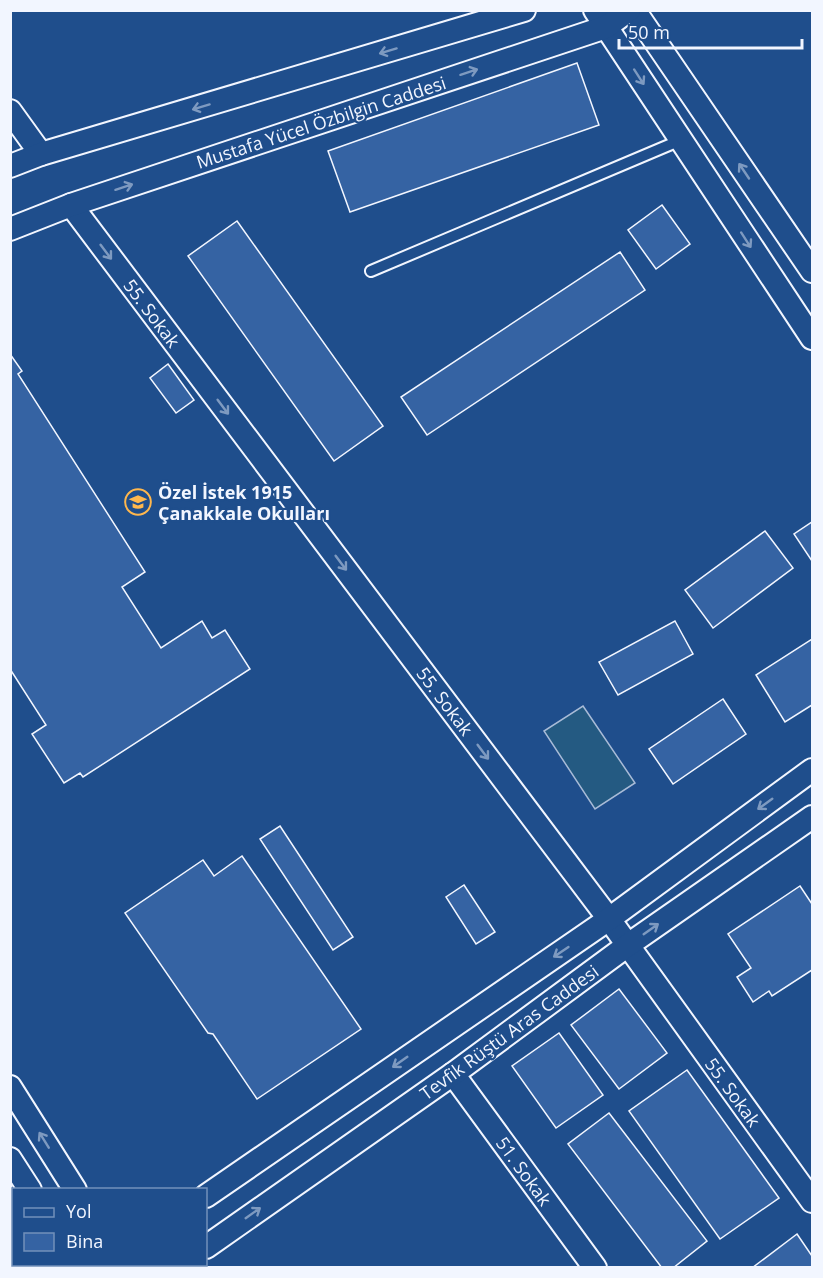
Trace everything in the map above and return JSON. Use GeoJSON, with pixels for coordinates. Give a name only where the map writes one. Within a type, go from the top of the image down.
{"type":"FeatureCollection","features":[{"type":"Feature","properties":{"kind":"street"},"geometry":{"type":"LineString","coordinates":[[10,166],[41,154],[524,10]]}},
{"type":"Feature","properties":{"kind":"street","name":"Mustafa Yücel Özbilgin Caddesi"},"geometry":{"type":"LineString","coordinates":[[10,229],[70,205],[629,10]]}},
{"type":"Feature","properties":{"kind":"street"},"geometry":{"type":"LineString","coordinates":[[634,10],[813,272]]}},
{"type":"Feature","properties":{"kind":"street"},"geometry":{"type":"LineString","coordinates":[[600,19],[813,338]]}},
{"type":"Feature","properties":{"kind":"street"},"geometry":{"type":"LineString","coordinates":[[10,111],[41,154]]}},
{"type":"Feature","properties":{"kind":"street","name":"55. Sokak"},"geometry":{"type":"LineString","coordinates":[[70,205],[609,919],[813,1201]]}},
{"type":"Feature","properties":{"kind":"street","name":"Tevfik Rüştü Aras Caddesi"},"geometry":{"type":"LineString","coordinates":[[207,1195],[609,919],[813,770]]}},
{"type":"Feature","properties":{"kind":"street","name":"Tevfik Rüştü Aras Caddesi"},"geometry":{"type":"LineString","coordinates":[[207,1246],[453,1074],[628,945],[813,817]]}},
{"type":"Feature","properties":{"kind":"street","name":"51. Sokak"},"geometry":{"type":"LineString","coordinates":[[453,1074],[595,1268]]}},
{"type":"Feature","properties":{"kind":"street"},"geometry":{"type":"LineString","coordinates":[[10,1087],[74,1188]]}},
{"type":"Feature","properties":{"kind":"street"},"geometry":{"type":"LineString","coordinates":[[10,1159],[29,1188]]}},
{"type":"Feature","properties":{"kind":"lane"},"geometry":{"type":"LineString","coordinates":[[371,271],[681,140]]}},
{"type":"Feature","properties":{"kind":"shaded area"},"geometry":{"type":"Polygon","coordinates":[[[583,706],[635,783],[595,809],[544,731],[583,706]]]}},
{"type":"Feature","properties":{"kind":"building"},"geometry":{"type":"Polygon","coordinates":[[[577,63],[599,125],[350,212],[328,151],[577,63]]]}},
{"type":"Feature","properties":{"kind":"building"},"geometry":{"type":"Polygon","coordinates":[[[662,205],[690,244],[656,269],[628,230],[662,205]]]}},
{"type":"Feature","properties":{"kind":"building"},"geometry":{"type":"Polygon","coordinates":[[[237,221],[383,426],[334,461],[188,256],[237,221]]]}},
{"type":"Feature","properties":{"kind":"building"},"geometry":{"type":"Polygon","coordinates":[[[620,252],[645,290],[427,435],[401,397],[620,252]]]}},
{"type":"Feature","properties":{"kind":"building"},"geometry":{"type":"Polygon","coordinates":[[[10,354],[22,371],[18,374],[145,572],[122,587],[161,648],[202,621],[212,638],[225,630],[250,669],[83,777],[80,773],[64,783],[32,734],[46,725],[10,669],[10,354]]]}},
{"type":"Feature","properties":{"kind":"building"},"geometry":{"type":"Polygon","coordinates":[[[168,364],[194,400],[176,413],[150,378],[168,364]]]}},
{"type":"Feature","properties":{"kind":"building"},"geometry":{"type":"Polygon","coordinates":[[[812,522],[812,561],[794,534],[812,522]]]}},
{"type":"Feature","properties":{"kind":"building"},"geometry":{"type":"Polygon","coordinates":[[[765,531],[793,568],[713,628],[685,590],[765,531]]]}},
{"type":"Feature","properties":{"kind":"building"},"geometry":{"type":"Polygon","coordinates":[[[675,621],[693,654],[618,695],[599,662],[675,621]]]}},
{"type":"Feature","properties":{"kind":"building"},"geometry":{"type":"Polygon","coordinates":[[[812,639],[812,705],[785,722],[756,675],[812,639]]]}},
{"type":"Feature","properties":{"kind":"building"},"geometry":{"type":"Polygon","coordinates":[[[723,699],[746,734],[673,784],[649,749],[723,699]]]}},
{"type":"Feature","properties":{"kind":"building"},"geometry":{"type":"Polygon","coordinates":[[[280,826],[353,937],[333,950],[260,839],[280,826]]]}},
{"type":"Feature","properties":{"kind":"building"},"geometry":{"type":"Polygon","coordinates":[[[242,856],[361,1029],[257,1099],[125,913],[203,860],[214,876],[242,856]]]}},
{"type":"Feature","properties":{"kind":"building"},"geometry":{"type":"Polygon","coordinates":[[[464,885],[495,932],[476,944],[446,897],[464,885]]]}},
{"type":"Feature","properties":{"kind":"building"},"geometry":{"type":"Polygon","coordinates":[[[800,886],[812,904],[812,970],[772,996],[769,991],[753,1002],[737,977],[751,968],[728,934],[800,886]]]}},
{"type":"Feature","properties":{"kind":"building"},"geometry":{"type":"Polygon","coordinates":[[[619,989],[667,1053],[619,1089],[571,1025],[619,989]]]}},
{"type":"Feature","properties":{"kind":"building"},"geometry":{"type":"Polygon","coordinates":[[[559,1033],[603,1095],[556,1128],[512,1066],[559,1033]]]}},
{"type":"Feature","properties":{"kind":"building"},"geometry":{"type":"Polygon","coordinates":[[[687,1070],[779,1198],[720,1239],[629,1111],[687,1070]]]}},
{"type":"Feature","properties":{"kind":"building"},"geometry":{"type":"Polygon","coordinates":[[[609,1113],[707,1241],[673,1268],[662,1268],[568,1144],[609,1113]]]}},
{"type":"Feature","properties":{"kind":"building"},"geometry":{"type":"Polygon","coordinates":[[[797,1234],[812,1256],[812,1268],[752,1268],[797,1234]]]}},
{"type":"Feature","properties":{"kind":"place","name":"Özel İstek 1915 Çanakkale Okulları"},"geometry":{"type":"Point","coordinates":[138,502]}}]}
